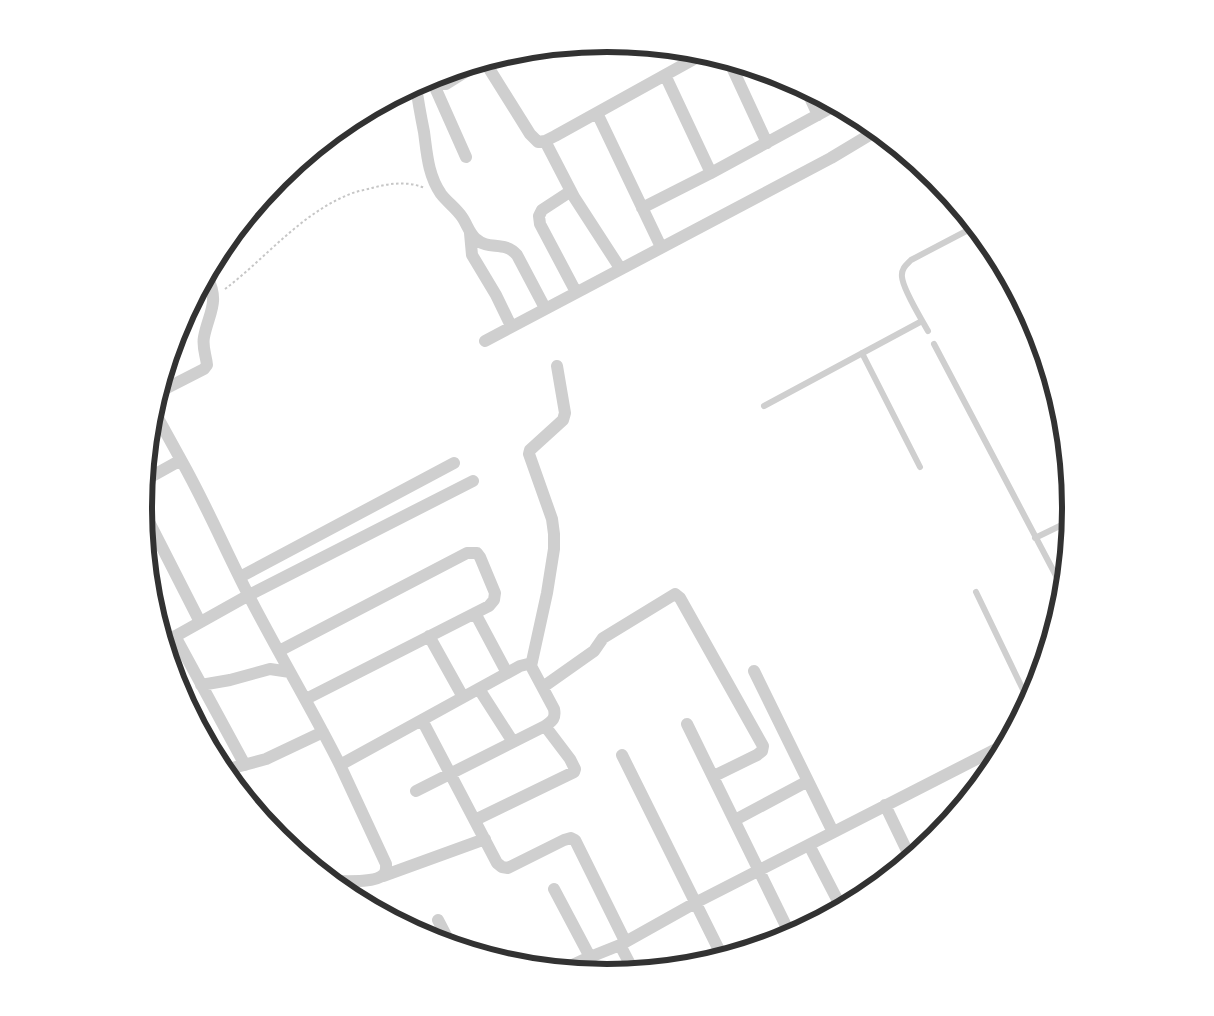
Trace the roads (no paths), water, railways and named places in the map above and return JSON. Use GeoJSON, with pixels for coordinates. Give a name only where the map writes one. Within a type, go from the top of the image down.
{"type":"FeatureCollection","features":[{"type":"Feature","properties":{"kind":"street"},"geometry":{"type":"LineString","coordinates":[[489,68],[534,139],[538,142],[544,141],[597,113],[692,60]]}},
{"type":"Feature","properties":{"kind":"street"},"geometry":{"type":"LineString","coordinates":[[734,71],[767,143]]}},
{"type":"Feature","properties":{"kind":"street"},"geometry":{"type":"LineString","coordinates":[[666,75],[711,173]]}},
{"type":"Feature","properties":{"kind":"street"},"geometry":{"type":"LineString","coordinates":[[440,84],[446,84],[452,80]]}},
{"type":"Feature","properties":{"kind":"street"},"geometry":{"type":"LineString","coordinates":[[435,86],[466,157]]}},
{"type":"Feature","properties":{"kind":"street"},"geometry":{"type":"LineString","coordinates":[[417,94],[428,164],[432,178],[441,194],[462,217],[470,233],[477,240],[487,245],[505,246],[512,249],[545,308]]}},
{"type":"Feature","properties":{"kind":"street"},"geometry":{"type":"LineString","coordinates":[[812,101],[818,115]]}},
{"type":"Feature","properties":{"kind":"street"},"geometry":{"type":"LineString","coordinates":[[642,208],[827,110]]}},
{"type":"Feature","properties":{"kind":"street"},"geometry":{"type":"LineString","coordinates":[[597,113],[661,247]]}},
{"type":"Feature","properties":{"kind":"street"},"geometry":{"type":"LineString","coordinates":[[485,341],[830,158],[869,135]]}},
{"type":"Feature","properties":{"kind":"street"},"geometry":{"type":"LineString","coordinates":[[544,141],[571,191],[620,268]]}},
{"type":"Feature","properties":{"kind":"street"},"geometry":{"type":"LineString","coordinates":[[571,191],[542,210],[539,216],[540,224],[576,292]]}},
{"type":"Feature","properties":{"kind":"street"},"geometry":{"type":"LineString","coordinates":[[470,233],[472,255],[496,295],[511,326]]}},
{"type":"Feature","properties":{"kind":"street"},"geometry":{"type":"LineString","coordinates":[[168,388],[204,369],[207,365],[203,345],[213,308],[214,296],[210,285]]}},
{"type":"Feature","properties":{"kind":"street"},"geometry":{"type":"LineString","coordinates":[[416,791],[545,726],[556,715],[532,666],[547,593],[554,549],[554,534],[552,519],[529,454],[530,450],[563,420],[565,413],[557,366]]}},
{"type":"Feature","properties":{"kind":"street"},"geometry":{"type":"LineString","coordinates":[[159,424],[200,492],[248,595],[306,699],[340,765],[386,864],[386,871],[383,876]]}},
{"type":"Feature","properties":{"kind":"street"},"geometry":{"type":"LineString","coordinates":[[152,476],[181,460]]}},
{"type":"Feature","properties":{"kind":"street"},"geometry":{"type":"LineString","coordinates":[[240,577],[454,463]]}},
{"type":"Feature","properties":{"kind":"street"},"geometry":{"type":"LineString","coordinates":[[171,638],[248,595],[473,481]]}},
{"type":"Feature","properties":{"kind":"street"},"geometry":{"type":"LineString","coordinates":[[152,528],[200,622]]}},
{"type":"Feature","properties":{"kind":"street"},"geometry":{"type":"LineString","coordinates":[[279,651],[472,552],[477,553],[480,557],[495,594],[494,600],[489,606],[306,699]]}},
{"type":"Feature","properties":{"kind":"street"},"geometry":{"type":"LineString","coordinates":[[543,687],[594,651],[603,638],[675,594],[680,598],[763,746],[762,751],[757,755],[714,776]]}},
{"type":"Feature","properties":{"kind":"street"},"geometry":{"type":"LineString","coordinates":[[476,613],[507,674]]}},
{"type":"Feature","properties":{"kind":"street"},"geometry":{"type":"LineString","coordinates":[[429,636],[463,698]]}},
{"type":"Feature","properties":{"kind":"street"},"geometry":{"type":"LineString","coordinates":[[172,642],[201,685],[246,765]]}},
{"type":"Feature","properties":{"kind":"street"},"geometry":{"type":"LineString","coordinates":[[340,765],[507,674],[525,665],[532,666]]}},
{"type":"Feature","properties":{"kind":"street"},"geometry":{"type":"LineString","coordinates":[[201,685],[270,669],[290,672]]}},
{"type":"Feature","properties":{"kind":"street"},"geometry":{"type":"LineString","coordinates":[[754,671],[833,832]]}},
{"type":"Feature","properties":{"kind":"street"},"geometry":{"type":"LineString","coordinates":[[479,689],[514,742]]}},
{"type":"Feature","properties":{"kind":"street"},"geometry":{"type":"LineString","coordinates":[[422,720],[497,863],[502,867],[508,868],[564,840],[571,838],[575,840],[630,963]]}},
{"type":"Feature","properties":{"kind":"street"},"geometry":{"type":"LineString","coordinates":[[687,724],[786,927]]}},
{"type":"Feature","properties":{"kind":"street"},"geometry":{"type":"LineString","coordinates":[[475,820],[574,772],[575,769],[570,759],[545,726]]}},
{"type":"Feature","properties":{"kind":"street"},"geometry":{"type":"LineString","coordinates":[[233,768],[266,759],[323,732]]}},
{"type":"Feature","properties":{"kind":"street"},"geometry":{"type":"LineString","coordinates":[[577,963],[623,943],[695,903],[992,751]]}},
{"type":"Feature","properties":{"kind":"street"},"geometry":{"type":"LineString","coordinates":[[622,756],[719,950]]}},
{"type":"Feature","properties":{"kind":"street"},"geometry":{"type":"LineString","coordinates":[[735,820],[808,782]]}},
{"type":"Feature","properties":{"kind":"street"},"geometry":{"type":"LineString","coordinates":[[885,805],[907,850]]}},
{"type":"Feature","properties":{"kind":"street"},"geometry":{"type":"LineString","coordinates":[[346,881],[370,880],[485,839]]}},
{"type":"Feature","properties":{"kind":"street"},"geometry":{"type":"LineString","coordinates":[[809,845],[838,900]]}},
{"type":"Feature","properties":{"kind":"street"},"geometry":{"type":"LineString","coordinates":[[554,889],[590,957]]}},
{"type":"Feature","properties":{"kind":"street"},"geometry":{"type":"LineString","coordinates":[[438,920],[445,933]]}},
{"type":"Feature","properties":{"kind":"lane"},"geometry":{"type":"LineString","coordinates":[[928,331],[904,286],[902,276],[904,267],[911,260],[968,230]]}},
{"type":"Feature","properties":{"kind":"lane"},"geometry":{"type":"LineString","coordinates":[[764,406],[922,321]]}},
{"type":"Feature","properties":{"kind":"lane"},"geometry":{"type":"LineString","coordinates":[[934,344],[1057,578]]}},
{"type":"Feature","properties":{"kind":"lane"},"geometry":{"type":"LineString","coordinates":[[862,353],[920,467]]}},
{"type":"Feature","properties":{"kind":"lane"},"geometry":{"type":"LineString","coordinates":[[1035,538],[1062,525]]}},
{"type":"Feature","properties":{"kind":"lane"},"geometry":{"type":"LineString","coordinates":[[976,592],[1024,691]]}}]}
